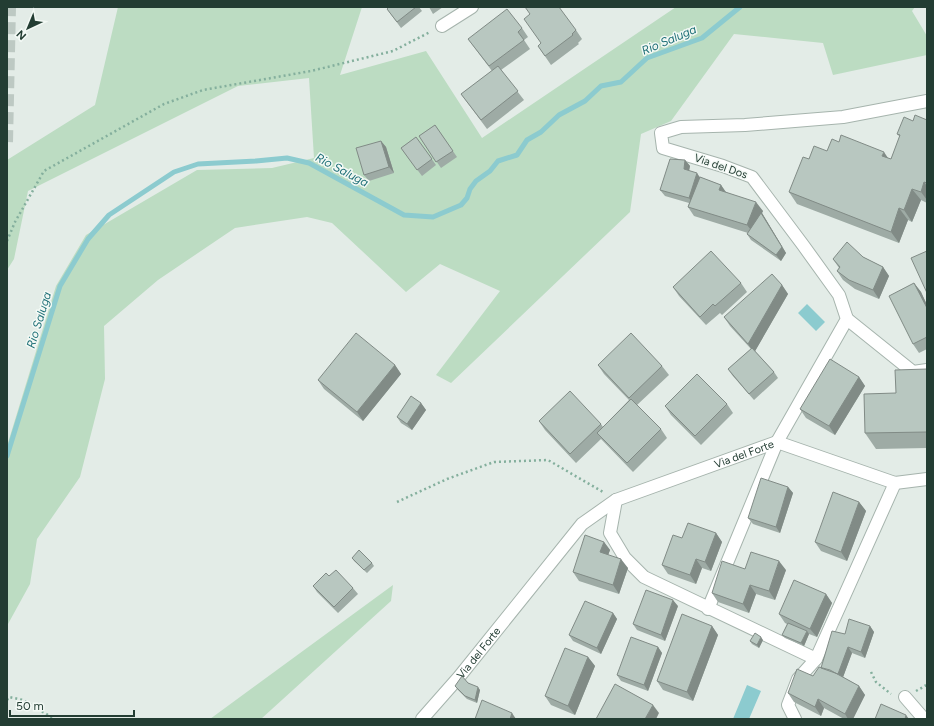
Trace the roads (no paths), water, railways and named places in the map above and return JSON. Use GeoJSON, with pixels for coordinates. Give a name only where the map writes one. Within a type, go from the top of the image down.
{"type":"FeatureCollection","features":[{"type":"Feature","properties":{"kind":"street"},"geometry":{"type":"LineString","coordinates":[[442,26],[472,7]]}},
{"type":"Feature","properties":{"kind":"street","name":"Via del Dos"},"geometry":{"type":"LineString","coordinates":[[847,319],[838,295],[752,177],[723,166],[663,148],[661,133],[681,127],[745,125],[843,117],[927,101]]}},
{"type":"Feature","properties":{"kind":"street"},"geometry":{"type":"LineString","coordinates":[[708,609],[777,442],[847,319],[913,372],[927,370]]}},
{"type":"Feature","properties":{"kind":"street","name":"Via del Forte"},"geometry":{"type":"LineString","coordinates":[[422,719],[459,677],[582,524],[616,500],[777,442],[895,482],[927,479]]}},
{"type":"Feature","properties":{"kind":"street"},"geometry":{"type":"LineString","coordinates":[[795,719],[788,705],[798,679],[816,659],[895,482]]}},
{"type":"Feature","properties":{"kind":"street"},"geometry":{"type":"LineString","coordinates":[[616,500],[610,533],[624,558],[644,577],[708,609],[816,659]]}},
{"type":"Feature","properties":{"kind":"street"},"geometry":{"type":"LineString","coordinates":[[905,697],[924,719]]}},
{"type":"Feature","properties":{"kind":"water"},"geometry":{"type":"Polygon","coordinates":[[[807,304],[825,322],[816,331],[798,313],[807,304]]]}},
{"type":"Feature","properties":{"kind":"water"},"geometry":{"type":"Polygon","coordinates":[[[747,685],[761,691],[749,719],[733,719],[747,685]]]}},
{"type":"Feature","properties":{"kind":"waterway","name":"Rio Saluga"},"geometry":{"type":"LineString","coordinates":[[7,456],[60,286],[88,239],[109,215],[174,172],[198,164],[287,158],[309,163],[404,215],[433,217],[461,205],[467,198],[470,189],[476,181],[490,171],[498,161],[517,155],[527,140],[541,132],[559,115],[585,101],[601,86],[621,82],[647,58],[702,38],[740,7]]}},
{"type":"Feature","properties":{"kind":"tunnel"},"geometry":{"type":"LineString","coordinates":[[7,142],[10,7]]}}]}
